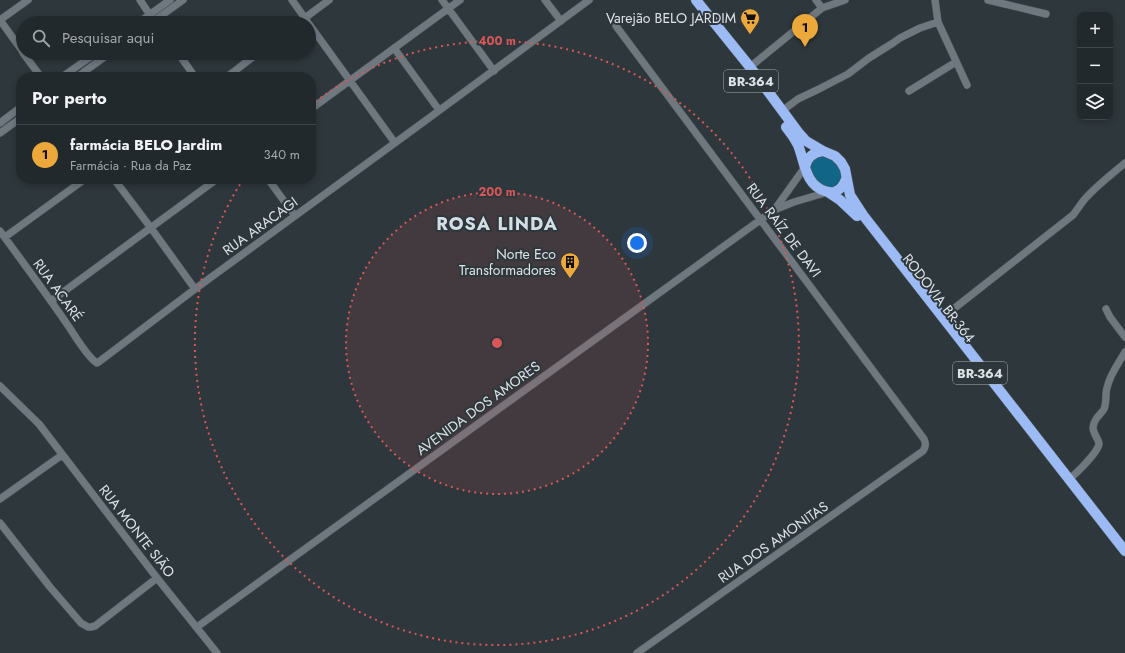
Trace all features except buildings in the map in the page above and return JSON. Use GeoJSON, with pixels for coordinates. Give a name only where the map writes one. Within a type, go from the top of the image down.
{"type":"FeatureCollection","features":[{"type":"Feature","properties":{"kind":"highway","name":"BR-364"},"geometry":{"type":"LineString","coordinates":[[689,0],[791,133],[797,143],[808,176],[815,186],[828,192]]}},
{"type":"Feature","properties":{"kind":"highway","name":"BR-364"},"geometry":{"type":"LineString","coordinates":[[696,0],[806,141],[838,158],[845,169],[850,195],[857,206],[942,318],[1125,551]]}},
{"type":"Feature","properties":{"kind":"highway"},"geometry":{"type":"LineString","coordinates":[[805,166],[810,156],[817,152],[823,151]]}},
{"type":"Feature","properties":{"kind":"highway"},"geometry":{"type":"LineString","coordinates":[[828,192],[836,191],[840,188],[846,178]]}},
{"type":"Feature","properties":{"kind":"highway","name":"RODOVIA BR-364"},"geometry":{"type":"LineString","coordinates":[[828,192],[850,208],[862,222],[1125,559]]}},
{"type":"Feature","properties":{"kind":"street"},"geometry":{"type":"LineString","coordinates":[[16,43],[0,20],[28,0]]}},
{"type":"Feature","properties":{"kind":"street"},"geometry":{"type":"LineString","coordinates":[[140,0],[150,14]]}},
{"type":"Feature","properties":{"kind":"street"},"geometry":{"type":"LineString","coordinates":[[147,16],[170,0]]}},
{"type":"Feature","properties":{"kind":"street"},"geometry":{"type":"LineString","coordinates":[[162,16],[183,0]]}},
{"type":"Feature","properties":{"kind":"street"},"geometry":{"type":"LineString","coordinates":[[292,0],[303,16]]}},
{"type":"Feature","properties":{"kind":"street"},"geometry":{"type":"LineString","coordinates":[[313,16],[329,0]]}},
{"type":"Feature","properties":{"kind":"street"},"geometry":{"type":"LineString","coordinates":[[442,0],[494,71]]}},
{"type":"Feature","properties":{"kind":"street"},"geometry":{"type":"LineString","coordinates":[[316,105],[460,0]]}},
{"type":"Feature","properties":{"kind":"street"},"geometry":{"type":"LineString","coordinates":[[545,0],[561,21]]}},
{"type":"Feature","properties":{"kind":"street","name":"RUA ARACAGI"},"geometry":{"type":"LineString","coordinates":[[97,363],[195,289],[494,71],[588,0]]}},
{"type":"Feature","properties":{"kind":"street"},"geometry":{"type":"LineString","coordinates":[[816,0],[822,8]]}},
{"type":"Feature","properties":{"kind":"street"},"geometry":{"type":"LineString","coordinates":[[750,68],[822,8],[845,0]]}},
{"type":"Feature","properties":{"kind":"street"},"geometry":{"type":"LineString","coordinates":[[935,0],[938,22],[967,85]]}},
{"type":"Feature","properties":{"kind":"street"},"geometry":{"type":"LineString","coordinates":[[988,0],[1046,14]]}},
{"type":"Feature","properties":{"kind":"street"},"geometry":{"type":"LineString","coordinates":[[782,111],[798,99],[820,90],[848,74],[869,58],[900,38],[920,28],[938,22]]}},
{"type":"Feature","properties":{"kind":"street","name":"RUA RAÍZ DE DAVI"},"geometry":{"type":"LineString","coordinates":[[616,26],[924,439],[926,445],[922,451]]}},
{"type":"Feature","properties":{"kind":"street"},"geometry":{"type":"LineString","coordinates":[[316,34],[395,143]]}},
{"type":"Feature","properties":{"kind":"street"},"geometry":{"type":"LineString","coordinates":[[394,48],[439,110]]}},
{"type":"Feature","properties":{"kind":"street"},"geometry":{"type":"LineString","coordinates":[[28,60],[37,72]]}},
{"type":"Feature","properties":{"kind":"street"},"geometry":{"type":"LineString","coordinates":[[70,72],[86,60]]}},
{"type":"Feature","properties":{"kind":"street"},"geometry":{"type":"LineString","coordinates":[[84,72],[100,60]]}},
{"type":"Feature","properties":{"kind":"street"},"geometry":{"type":"LineString","coordinates":[[183,60],[191,72]]}},
{"type":"Feature","properties":{"kind":"street"},"geometry":{"type":"LineString","coordinates":[[233,72],[249,60]]}},
{"type":"Feature","properties":{"kind":"street"},"geometry":{"type":"LineString","coordinates":[[909,91],[956,62]]}},
{"type":"Feature","properties":{"kind":"street"},"geometry":{"type":"LineString","coordinates":[[0,123],[16,111]]}},
{"type":"Feature","properties":{"kind":"street"},"geometry":{"type":"LineString","coordinates":[[0,133],[16,122]]}},
{"type":"Feature","properties":{"kind":"street"},"geometry":{"type":"LineString","coordinates":[[942,318],[1068,219],[1095,188],[1124,165]]}},
{"type":"Feature","properties":{"kind":"street","name":"AVENIDA DOS AMORES"},"geometry":{"type":"LineString","coordinates":[[774,210],[805,166]]}},
{"type":"Feature","properties":{"kind":"street"},"geometry":{"type":"LineString","coordinates":[[5,237],[78,184]]}},
{"type":"Feature","properties":{"kind":"street"},"geometry":{"type":"LineString","coordinates":[[118,184],[195,289]]}},
{"type":"Feature","properties":{"kind":"street"},"geometry":{"type":"LineString","coordinates":[[51,301],[210,184]]}},
{"type":"Feature","properties":{"kind":"street"},"geometry":{"type":"LineString","coordinates":[[272,184],[295,216]]}},
{"type":"Feature","properties":{"kind":"street","name":"AVENIDA DOS AMORES"},"geometry":{"type":"LineString","coordinates":[[197,627],[774,210],[794,202],[828,192]]}},
{"type":"Feature","properties":{"kind":"street","name":"RUA ACARÉ"},"geometry":{"type":"LineString","coordinates":[[0,231],[89,355],[97,363]]}},
{"type":"Feature","properties":{"kind":"street"},"geometry":{"type":"LineString","coordinates":[[1106,310],[1125,337]]}},
{"type":"Feature","properties":{"kind":"street"},"geometry":{"type":"LineString","coordinates":[[1069,479],[1078,471],[1098,447],[1098,442],[1094,434],[1094,421],[1105,407],[1109,381],[1125,352]]}},
{"type":"Feature","properties":{"kind":"street","name":"RUA MONTE SIÃO"},"geometry":{"type":"LineString","coordinates":[[0,386],[39,424],[157,578],[217,653]]}},
{"type":"Feature","properties":{"kind":"street","name":"RUA DOS AMONITAS"},"geometry":{"type":"LineString","coordinates":[[637,653],[922,451]]}},
{"type":"Feature","properties":{"kind":"street"},"geometry":{"type":"LineString","coordinates":[[0,499],[62,455]]}},
{"type":"Feature","properties":{"kind":"street"},"geometry":{"type":"LineString","coordinates":[[0,523],[80,623],[88,627],[95,626],[157,578]]}},
{"type":"Feature","properties":{"kind":"shaded area"},"geometry":{"type":"Polygon","coordinates":[[[815,155],[833,157],[842,177],[839,185],[835,188],[825,189],[808,173],[810,161],[815,155]]]}},
{"type":"Feature","properties":{"kind":"place","name":"Varejão BELO JARDIM"},"geometry":{"type":"Point","coordinates":[750,35]}},
{"type":"Feature","properties":{"kind":"place","name":"farmácia BELO Jardim"},"geometry":{"type":"Point","coordinates":[805,47]}},
{"type":"Feature","properties":{"kind":"place","name":"Norte Eco Transformadores"},"geometry":{"type":"Point","coordinates":[570,279]}},
{"type":"Feature","properties":{"kind":"district","name":"ROSA LINDA"},"geometry":{"type":"Point","coordinates":[497,224]}}]}
